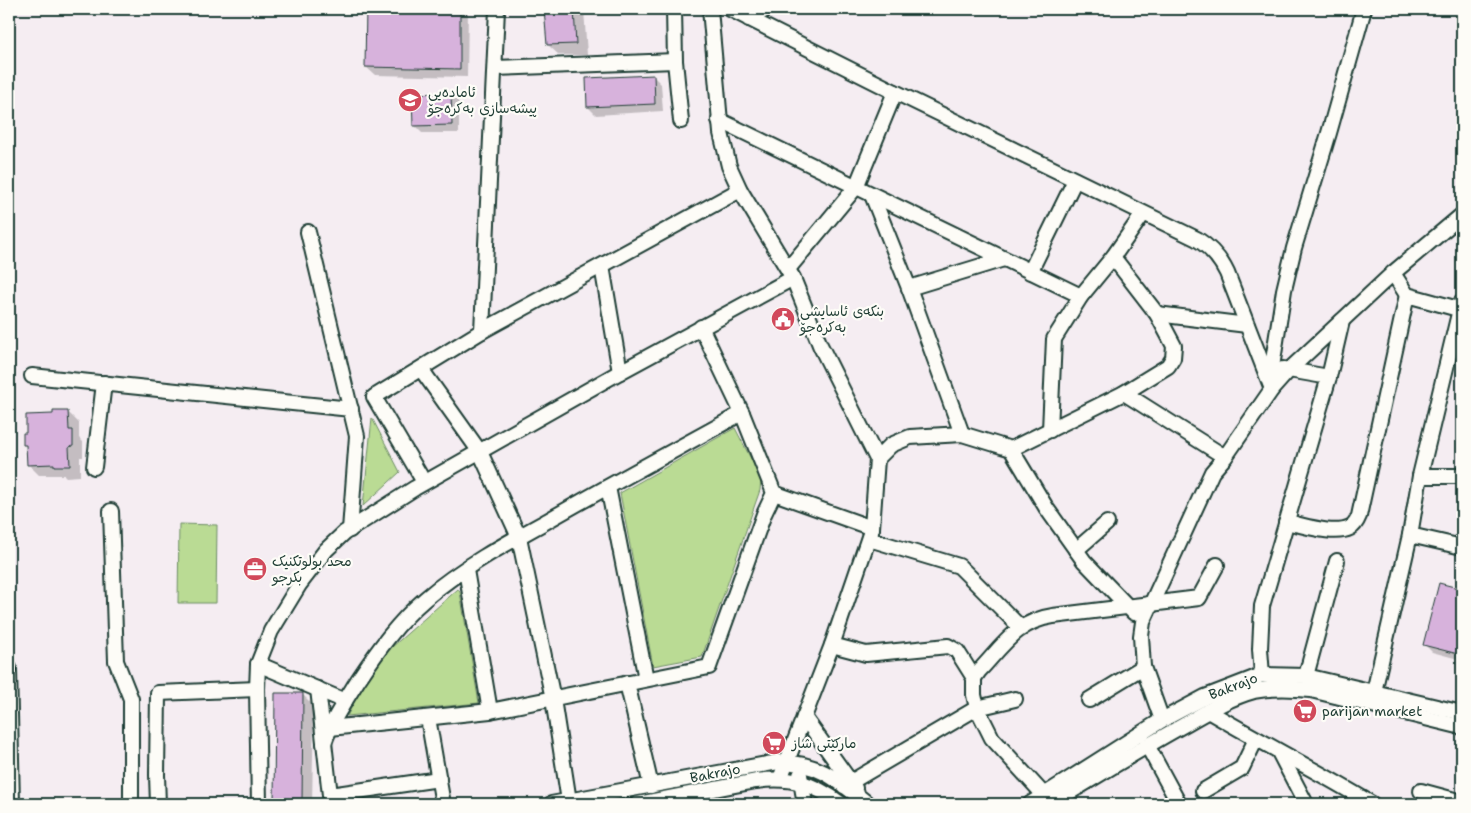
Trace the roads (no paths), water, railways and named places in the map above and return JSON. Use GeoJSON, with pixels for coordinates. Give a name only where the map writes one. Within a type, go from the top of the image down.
{"type":"FeatureCollection","features":[{"type":"Feature","properties":{"kind":"street"},"geometry":{"type":"LineString","coordinates":[[482,331],[497,9]]}},
{"type":"Feature","properties":{"kind":"street"},"geometry":{"type":"LineString","coordinates":[[674,9],[675,61],[681,121]]}},
{"type":"Feature","properties":{"kind":"street"},"geometry":{"type":"LineString","coordinates":[[710,9],[719,120],[723,147],[729,166],[740,190],[791,273],[820,345],[877,458],[870,534],[832,645],[794,743],[793,762],[801,782],[805,804]]}},
{"type":"Feature","properties":{"kind":"street"},"geometry":{"type":"LineString","coordinates":[[730,9],[895,92],[1197,239],[1216,255],[1227,273],[1246,325],[1268,367],[1272,389]]}},
{"type":"Feature","properties":{"kind":"street"},"geometry":{"type":"LineString","coordinates":[[750,19],[766,9]]}},
{"type":"Feature","properties":{"kind":"street"},"geometry":{"type":"LineString","coordinates":[[1268,367],[1294,248],[1364,9]]}},
{"type":"Feature","properties":{"kind":"street"},"geometry":{"type":"LineString","coordinates":[[495,68],[675,61]]}},
{"type":"Feature","properties":{"kind":"street"},"geometry":{"type":"LineString","coordinates":[[259,804],[258,664],[270,632],[299,585],[326,550],[350,530],[424,482],[701,327],[791,273],[856,187],[895,92]]}},
{"type":"Feature","properties":{"kind":"street"},"geometry":{"type":"LineString","coordinates":[[719,120],[1081,296]]}},
{"type":"Feature","properties":{"kind":"street"},"geometry":{"type":"LineString","coordinates":[[1030,272],[1075,180]]}},
{"type":"Feature","properties":{"kind":"street"},"geometry":{"type":"LineString","coordinates":[[424,482],[374,397],[482,331],[740,190]]}},
{"type":"Feature","properties":{"kind":"street"},"geometry":{"type":"LineString","coordinates":[[872,195],[909,288],[962,434]]}},
{"type":"Feature","properties":{"kind":"street"},"geometry":{"type":"LineString","coordinates":[[1050,430],[1054,340],[1081,296],[1114,257],[1143,214]]}},
{"type":"Feature","properties":{"kind":"street"},"geometry":{"type":"LineString","coordinates":[[1162,720],[1143,667],[1141,636],[1143,622],[1212,472],[1272,389],[1290,370],[1393,272],[1462,215]]}},
{"type":"Feature","properties":{"kind":"street"},"geometry":{"type":"LineString","coordinates":[[308,232],[357,436],[350,530]]}},
{"type":"Feature","properties":{"kind":"street"},"geometry":{"type":"LineString","coordinates":[[1011,449],[1124,394],[1168,366],[1173,358],[1174,346],[1157,314],[1114,257]]}},
{"type":"Feature","properties":{"kind":"street"},"geometry":{"type":"LineString","coordinates":[[909,288],[1004,259]]}},
{"type":"Feature","properties":{"kind":"street"},"geometry":{"type":"LineString","coordinates":[[602,266],[620,372]]}},
{"type":"Feature","properties":{"kind":"street"},"geometry":{"type":"LineString","coordinates":[[1286,522],[1335,532],[1351,528],[1359,516],[1407,295],[1393,272]]}},
{"type":"Feature","properties":{"kind":"street"},"geometry":{"type":"LineString","coordinates":[[1374,692],[1410,535],[1420,476],[1462,307],[1407,295]]}},
{"type":"Feature","properties":{"kind":"street"},"geometry":{"type":"LineString","coordinates":[[1157,314],[1246,325]]}},
{"type":"Feature","properties":{"kind":"street"},"geometry":{"type":"LineString","coordinates":[[1262,675],[1260,627],[1262,606],[1329,377],[1342,320]]}},
{"type":"Feature","properties":{"kind":"street"},"geometry":{"type":"LineString","coordinates":[[701,327],[742,413],[774,493],[870,534],[959,566],[1020,627]]}},
{"type":"Feature","properties":{"kind":"street"},"geometry":{"type":"LineString","coordinates":[[1268,367],[1329,377]]}},
{"type":"Feature","properties":{"kind":"street"},"geometry":{"type":"LineString","coordinates":[[421,368],[480,452],[519,537],[553,699],[569,801]]}},
{"type":"Feature","properties":{"kind":"street"},"geometry":{"type":"LineString","coordinates":[[32,376],[351,409]]}},
{"type":"Feature","properties":{"kind":"street"},"geometry":{"type":"LineString","coordinates":[[94,467],[104,384]]}},
{"type":"Feature","properties":{"kind":"street"},"geometry":{"type":"LineString","coordinates":[[1124,394],[1225,456]]}},
{"type":"Feature","properties":{"kind":"street"},"geometry":{"type":"LineString","coordinates":[[324,744],[330,728],[345,701],[391,633],[426,598],[519,537],[742,413]]}},
{"type":"Feature","properties":{"kind":"street"},"geometry":{"type":"LineString","coordinates":[[877,458],[891,445],[910,437],[962,434],[1011,449],[1048,509],[1084,561],[1143,622]]}},
{"type":"Feature","properties":{"kind":"street"},"geometry":{"type":"LineString","coordinates":[[1420,476],[1461,474]]}},
{"type":"Feature","properties":{"kind":"street"},"geometry":{"type":"LineString","coordinates":[[608,487],[646,680]]}},
{"type":"Feature","properties":{"kind":"street"},"geometry":{"type":"LineString","coordinates":[[330,728],[490,711],[709,667],[764,514],[774,493]]}},
{"type":"Feature","properties":{"kind":"street"},"geometry":{"type":"LineString","coordinates":[[111,511],[116,661],[132,699],[131,804]]}},
{"type":"Feature","properties":{"kind":"street"},"geometry":{"type":"LineString","coordinates":[[1076,550],[1107,523]]}},
{"type":"Feature","properties":{"kind":"street"},"geometry":{"type":"LineString","coordinates":[[1410,535],[1462,547]]}},
{"type":"Feature","properties":{"kind":"street"},"geometry":{"type":"LineString","coordinates":[[1306,676],[1337,561]]}},
{"type":"Feature","properties":{"kind":"street"},"geometry":{"type":"LineString","coordinates":[[1051,801],[992,738],[978,708],[973,685],[974,678],[1020,627],[1044,618],[1199,598],[1217,565]]}},
{"type":"Feature","properties":{"kind":"street"},"geometry":{"type":"LineString","coordinates":[[466,570],[490,711]]}},
{"type":"Feature","properties":{"kind":"street"},"geometry":{"type":"LineString","coordinates":[[832,645],[866,654],[948,646],[957,651],[974,678]]}},
{"type":"Feature","properties":{"kind":"street"},"geometry":{"type":"LineString","coordinates":[[258,664],[345,701]]}},
{"type":"Feature","properties":{"kind":"street"},"geometry":{"type":"LineString","coordinates":[[1090,700],[1143,667]]}},
{"type":"Feature","properties":{"kind":"street"},"geometry":{"type":"LineString","coordinates":[[9,668],[12,804]]}},
{"type":"Feature","properties":{"kind":"street","name":"Bakrajo"},"geometry":{"type":"LineString","coordinates":[[1051,801],[1162,720],[1205,696],[1262,675],[1306,676],[1462,713]]}},
{"type":"Feature","properties":{"kind":"street"},"geometry":{"type":"LineString","coordinates":[[627,683],[652,786]]}},
{"type":"Feature","properties":{"kind":"street","name":"Bakrajo"},"geometry":{"type":"LineString","coordinates":[[1030,804],[1051,801],[1208,711],[1236,697],[1254,691],[1290,688],[1311,690],[1462,727]]}},
{"type":"Feature","properties":{"kind":"street"},"geometry":{"type":"LineString","coordinates":[[318,689],[330,800],[439,779]]}},
{"type":"Feature","properties":{"kind":"street"},"geometry":{"type":"LineString","coordinates":[[158,804],[158,693],[257,690]]}},
{"type":"Feature","properties":{"kind":"street"},"geometry":{"type":"LineString","coordinates":[[804,717],[848,784],[978,708],[1015,698]]}},
{"type":"Feature","properties":{"kind":"street"},"geometry":{"type":"LineString","coordinates":[[1208,711],[1372,804]]}},
{"type":"Feature","properties":{"kind":"street"},"geometry":{"type":"LineString","coordinates":[[428,718],[443,804]]}},
{"type":"Feature","properties":{"kind":"street"},"geometry":{"type":"LineString","coordinates":[[1203,791],[1242,768],[1256,739]]}},
{"type":"Feature","properties":{"kind":"street"},"geometry":{"type":"LineString","coordinates":[[1147,745],[1178,804]]}},
{"type":"Feature","properties":{"kind":"street"},"geometry":{"type":"LineString","coordinates":[[1279,752],[1306,804]]}},
{"type":"Feature","properties":{"kind":"street"},"geometry":{"type":"LineString","coordinates":[[780,779],[793,762]]}},
{"type":"Feature","properties":{"kind":"street","name":"Bakrajo"},"geometry":{"type":"LineString","coordinates":[[551,804],[766,763],[793,762],[817,769],[848,784],[866,803]]}},
{"type":"Feature","properties":{"kind":"street","name":"Bakrajo"},"geometry":{"type":"LineString","coordinates":[[637,804],[677,800],[756,781],[780,779],[801,782],[815,787],[840,804]]}},
{"type":"Feature","properties":{"kind":"street"},"geometry":{"type":"LineString","coordinates":[[1421,791],[1462,802]]}},
{"type":"Feature","properties":{"kind":"place","name":"ئامادەیی پیشەسازی بەکرەجۆ"},"geometry":{"type":"Point","coordinates":[410,100]}},
{"type":"Feature","properties":{"kind":"place","name":"بنکەی ئاسایشی بەکرەجۆ"},"geometry":{"type":"Point","coordinates":[783,319]}},
{"type":"Feature","properties":{"kind":"place","name":"محد بولوتکنیک بکرجو"},"geometry":{"type":"Point","coordinates":[255,569]}},
{"type":"Feature","properties":{"kind":"place","name":"parijan market"},"geometry":{"type":"Point","coordinates":[1305,711]}},
{"type":"Feature","properties":{"kind":"place","name":"مارکێتی شاز"},"geometry":{"type":"Point","coordinates":[774,743]}}]}
